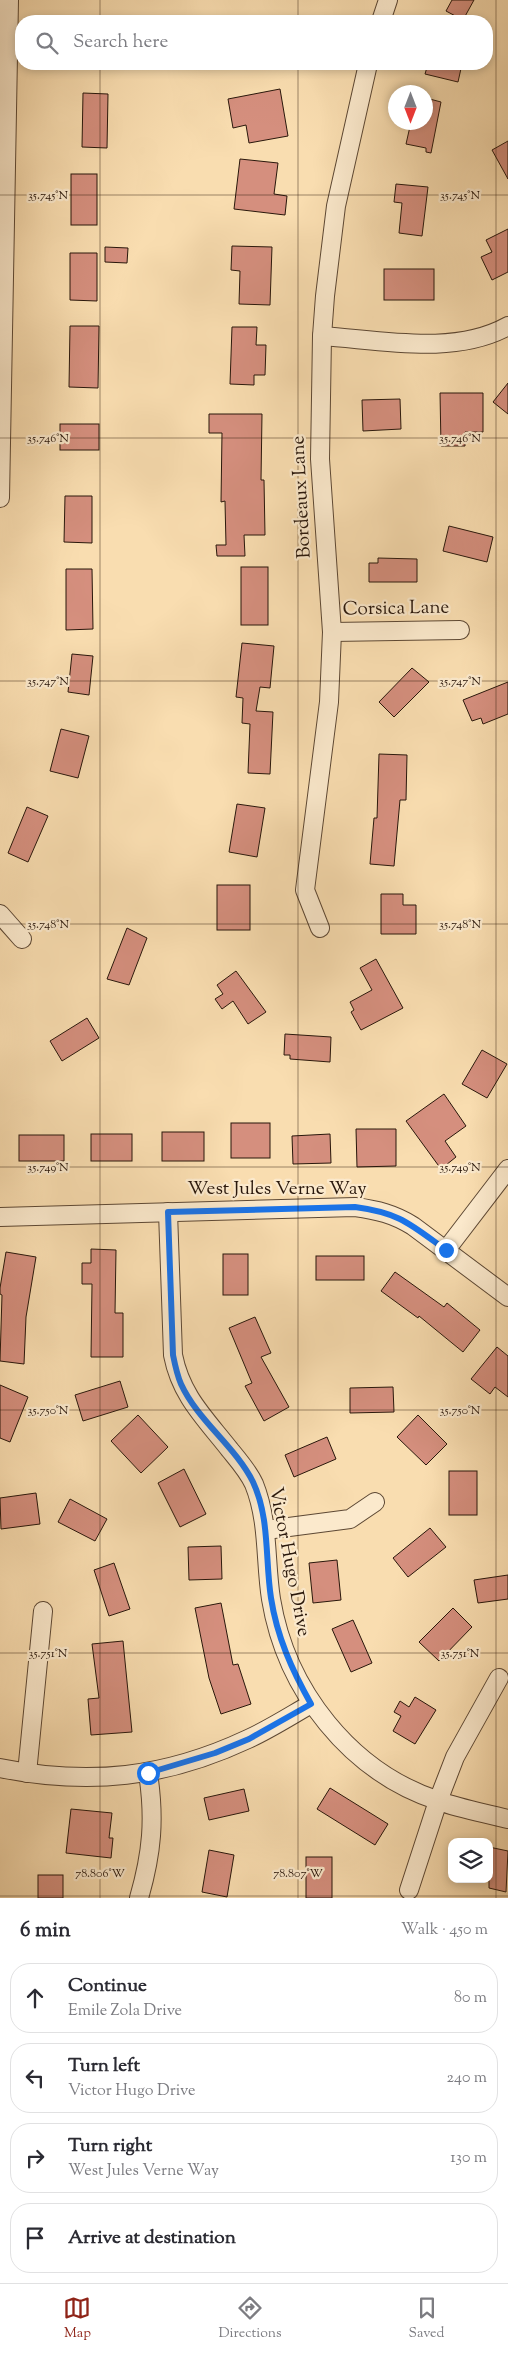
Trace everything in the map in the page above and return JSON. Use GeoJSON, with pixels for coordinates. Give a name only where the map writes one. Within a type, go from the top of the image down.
{"type":"FeatureCollection","features":[{"type":"Feature","properties":{"kind":"street"},"geometry":{"type":"LineString","coordinates":[[0,498],[10,49],[9,0]]}},
{"type":"Feature","properties":{"kind":"street"},"geometry":{"type":"LineString","coordinates":[[383,15],[388,0]]}},
{"type":"Feature","properties":{"kind":"street","name":"Bordeaux Lane"},"geometry":{"type":"LineString","coordinates":[[320,928],[304,890],[328,702],[332,632],[320,459],[322,336],[336,206],[367,70]]}},
{"type":"Feature","properties":{"kind":"street"},"geometry":{"type":"LineString","coordinates":[[322,336],[440,343],[480,337],[508,326]]}},
{"type":"Feature","properties":{"kind":"street","name":"Corsica Lane"},"geometry":{"type":"LineString","coordinates":[[332,632],[460,630]]}},
{"type":"Feature","properties":{"kind":"street"},"geometry":{"type":"LineString","coordinates":[[0,914],[22,939]]}},
{"type":"Feature","properties":{"kind":"street"},"geometry":{"type":"LineString","coordinates":[[446,1250],[508,1169]]}},
{"type":"Feature","properties":{"kind":"street","name":"West Jules Verne Way"},"geometry":{"type":"LineString","coordinates":[[0,1217],[355,1207],[377,1210],[399,1217],[508,1297]]}},
{"type":"Feature","properties":{"kind":"street","name":"Victor Hugo Drive"},"geometry":{"type":"LineString","coordinates":[[168,1212],[173,1355],[176,1370],[181,1385],[192,1402],[246,1470],[254,1484],[266,1530],[268,1577],[277,1626],[287,1658],[311,1704],[341,1739],[375,1768],[438,1801],[508,1820]]}},
{"type":"Feature","properties":{"kind":"street"},"geometry":{"type":"LineString","coordinates":[[266,1530],[350,1519],[376,1502]]}},
{"type":"Feature","properties":{"kind":"street"},"geometry":{"type":"LineString","coordinates":[[27,1773],[43,1611]]}},
{"type":"Feature","properties":{"kind":"street"},"geometry":{"type":"LineString","coordinates":[[409,1890],[438,1801],[455,1757],[499,1678]]}},
{"type":"Feature","properties":{"kind":"street"},"geometry":{"type":"LineString","coordinates":[[0,1768],[27,1773],[81,1778],[148,1773],[215,1753],[249,1739],[311,1704]]}},
{"type":"Feature","properties":{"kind":"street"},"geometry":{"type":"LineString","coordinates":[[139,1898],[148,1862],[152,1835],[152,1802],[148,1773]]}},
{"type":"Feature","properties":{"kind":"building"},"geometry":{"type":"Polygon","coordinates":[[[452,0],[474,0],[466,15],[454,15],[446,11],[452,0]]]}},
{"type":"Feature","properties":{"kind":"building"},"geometry":{"type":"Polygon","coordinates":[[[426,70],[461,70],[458,82],[425,74],[426,70]]]}},
{"type":"Feature","properties":{"kind":"building"},"geometry":{"type":"Polygon","coordinates":[[[280,89],[288,136],[249,143],[246,125],[233,128],[228,99],[280,89]]]}},
{"type":"Feature","properties":{"kind":"building"},"geometry":{"type":"Polygon","coordinates":[[[83,93],[108,94],[107,148],[82,147],[83,93]]]}},
{"type":"Feature","properties":{"kind":"building"},"geometry":{"type":"Polygon","coordinates":[[[433,100],[441,102],[431,153],[426,152],[426,148],[406,144],[409,130],[433,130],[433,100]]]}},
{"type":"Feature","properties":{"kind":"building"},"geometry":{"type":"Polygon","coordinates":[[[508,141],[508,179],[492,150],[508,141]]]}},
{"type":"Feature","properties":{"kind":"building"},"geometry":{"type":"Polygon","coordinates":[[[240,159],[278,163],[274,194],[287,196],[285,215],[234,209],[240,159]]]}},
{"type":"Feature","properties":{"kind":"building"},"geometry":{"type":"Polygon","coordinates":[[[71,174],[97,174],[97,225],[71,225],[71,174]]]}},
{"type":"Feature","properties":{"kind":"building"},"geometry":{"type":"Polygon","coordinates":[[[396,184],[428,187],[422,236],[399,233],[402,203],[394,202],[396,184]]]}},
{"type":"Feature","properties":{"kind":"building"},"geometry":{"type":"Polygon","coordinates":[[[508,229],[508,272],[492,280],[481,257],[492,252],[486,240],[508,229]]]}},
{"type":"Feature","properties":{"kind":"building"},"geometry":{"type":"Polygon","coordinates":[[[232,246],[272,247],[270,305],[239,304],[240,271],[231,270],[232,246]]]}},
{"type":"Feature","properties":{"kind":"building"},"geometry":{"type":"Polygon","coordinates":[[[105,247],[128,248],[127,263],[105,262],[105,247]]]}},
{"type":"Feature","properties":{"kind":"building"},"geometry":{"type":"Polygon","coordinates":[[[70,253],[97,253],[97,301],[70,300],[70,253]]]}},
{"type":"Feature","properties":{"kind":"building"},"geometry":{"type":"Polygon","coordinates":[[[384,269],[434,269],[434,300],[384,300],[384,269]]]}},
{"type":"Feature","properties":{"kind":"building"},"geometry":{"type":"Polygon","coordinates":[[[70,326],[99,326],[98,388],[69,387],[70,326]]]}},
{"type":"Feature","properties":{"kind":"building"},"geometry":{"type":"Polygon","coordinates":[[[232,327],[257,327],[256,345],[266,345],[265,375],[254,375],[254,385],[230,384],[232,327]]]}},
{"type":"Feature","properties":{"kind":"building"},"geometry":{"type":"Polygon","coordinates":[[[508,383],[508,414],[493,402],[508,383]]]}},
{"type":"Feature","properties":{"kind":"building"},"geometry":{"type":"Polygon","coordinates":[[[440,393],[483,393],[483,432],[465,432],[465,446],[441,446],[440,393]]]}},
{"type":"Feature","properties":{"kind":"building"},"geometry":{"type":"Polygon","coordinates":[[[400,399],[401,429],[363,431],[362,400],[400,399]]]}},
{"type":"Feature","properties":{"kind":"building"},"geometry":{"type":"Polygon","coordinates":[[[209,414],[262,414],[261,480],[264,480],[265,535],[244,535],[245,556],[217,556],[216,545],[226,545],[225,501],[221,502],[222,433],[209,433],[209,414]]]}},
{"type":"Feature","properties":{"kind":"building"},"geometry":{"type":"Polygon","coordinates":[[[60,424],[99,424],[99,450],[60,450],[60,424]]]}},
{"type":"Feature","properties":{"kind":"building"},"geometry":{"type":"Polygon","coordinates":[[[65,496],[92,496],[92,543],[64,542],[65,496]]]}},
{"type":"Feature","properties":{"kind":"building"},"geometry":{"type":"Polygon","coordinates":[[[449,526],[493,537],[487,562],[443,551],[449,526]]]}},
{"type":"Feature","properties":{"kind":"building"},"geometry":{"type":"Polygon","coordinates":[[[378,558],[417,559],[417,582],[369,582],[369,563],[378,563],[378,558]]]}},
{"type":"Feature","properties":{"kind":"building"},"geometry":{"type":"Polygon","coordinates":[[[241,567],[268,567],[268,625],[241,625],[241,567]]]}},
{"type":"Feature","properties":{"kind":"building"},"geometry":{"type":"Polygon","coordinates":[[[66,569],[92,569],[93,629],[66,630],[66,569]]]}},
{"type":"Feature","properties":{"kind":"building"},"geometry":{"type":"Polygon","coordinates":[[[242,643],[274,646],[270,688],[260,687],[256,711],[273,712],[270,774],[248,773],[250,724],[242,723],[243,698],[236,697],[242,643]]]}},
{"type":"Feature","properties":{"kind":"building"},"geometry":{"type":"Polygon","coordinates":[[[72,654],[93,656],[89,695],[68,692],[72,654]]]}},
{"type":"Feature","properties":{"kind":"building"},"geometry":{"type":"Polygon","coordinates":[[[412,668],[429,682],[394,717],[379,702],[412,668]]]}},
{"type":"Feature","properties":{"kind":"building"},"geometry":{"type":"Polygon","coordinates":[[[508,682],[508,714],[483,724],[481,718],[472,721],[463,700],[508,682]]]}},
{"type":"Feature","properties":{"kind":"building"},"geometry":{"type":"Polygon","coordinates":[[[61,729],[89,736],[78,778],[50,771],[61,729]]]}},
{"type":"Feature","properties":{"kind":"building"},"geometry":{"type":"Polygon","coordinates":[[[379,754],[407,755],[406,800],[400,800],[394,866],[370,864],[374,818],[377,818],[379,754]]]}},
{"type":"Feature","properties":{"kind":"building"},"geometry":{"type":"Polygon","coordinates":[[[237,804],[265,808],[257,857],[229,852],[237,804]]]}},
{"type":"Feature","properties":{"kind":"building"},"geometry":{"type":"Polygon","coordinates":[[[27,807],[48,816],[28,862],[8,853],[27,807]]]}},
{"type":"Feature","properties":{"kind":"building"},"geometry":{"type":"Polygon","coordinates":[[[217,885],[250,885],[250,930],[217,930],[217,885]]]}},
{"type":"Feature","properties":{"kind":"building"},"geometry":{"type":"Polygon","coordinates":[[[381,894],[403,894],[403,905],[416,905],[416,934],[381,934],[381,894]]]}},
{"type":"Feature","properties":{"kind":"building"},"geometry":{"type":"Polygon","coordinates":[[[127,928],[147,938],[129,985],[107,979],[127,928]]]}},
{"type":"Feature","properties":{"kind":"building"},"geometry":{"type":"Polygon","coordinates":[[[376,959],[403,1008],[361,1030],[351,1012],[354,1010],[350,1002],[372,990],[360,968],[376,959]]]}},
{"type":"Feature","properties":{"kind":"building"},"geometry":{"type":"Polygon","coordinates":[[[236,971],[266,1012],[248,1024],[233,1001],[222,1009],[215,999],[223,994],[217,985],[236,971]]]}},
{"type":"Feature","properties":{"kind":"building"},"geometry":{"type":"Polygon","coordinates":[[[87,1018],[99,1038],[62,1061],[50,1041],[87,1018]]]}},
{"type":"Feature","properties":{"kind":"building"},"geometry":{"type":"Polygon","coordinates":[[[285,1034],[331,1037],[330,1062],[290,1059],[290,1055],[284,1055],[285,1034]]]}},
{"type":"Feature","properties":{"kind":"building"},"geometry":{"type":"Polygon","coordinates":[[[482,1050],[507,1064],[487,1098],[462,1084],[482,1050]]]}},
{"type":"Feature","properties":{"kind":"building"},"geometry":{"type":"Polygon","coordinates":[[[444,1094],[466,1126],[445,1141],[456,1157],[441,1169],[406,1121],[444,1094]]]}},
{"type":"Feature","properties":{"kind":"building"},"geometry":{"type":"Polygon","coordinates":[[[231,1123],[270,1123],[270,1158],[231,1158],[231,1123]]]}},
{"type":"Feature","properties":{"kind":"building"},"geometry":{"type":"Polygon","coordinates":[[[356,1129],[396,1129],[396,1166],[357,1167],[356,1129]]]}},
{"type":"Feature","properties":{"kind":"building"},"geometry":{"type":"Polygon","coordinates":[[[162,1132],[204,1132],[204,1161],[162,1161],[162,1132]]]}},
{"type":"Feature","properties":{"kind":"building"},"geometry":{"type":"Polygon","coordinates":[[[91,1134],[132,1134],[132,1161],[91,1161],[91,1134]]]}},
{"type":"Feature","properties":{"kind":"building"},"geometry":{"type":"Polygon","coordinates":[[[330,1134],[331,1163],[293,1164],[292,1136],[330,1134]]]}},
{"type":"Feature","properties":{"kind":"building"},"geometry":{"type":"Polygon","coordinates":[[[19,1135],[64,1135],[64,1161],[19,1161],[19,1135]]]}},
{"type":"Feature","properties":{"kind":"building"},"geometry":{"type":"Polygon","coordinates":[[[91,1249],[116,1250],[115,1313],[123,1313],[123,1357],[91,1357],[92,1284],[82,1284],[82,1263],[91,1263],[91,1249]]]}},
{"type":"Feature","properties":{"kind":"building"},"geometry":{"type":"Polygon","coordinates":[[[6,1252],[36,1257],[26,1317],[24,1364],[0,1361],[2,1295],[0,1294],[0,1288],[6,1252]]]}},
{"type":"Feature","properties":{"kind":"building"},"geometry":{"type":"Polygon","coordinates":[[[223,1254],[248,1254],[248,1295],[223,1295],[223,1254]]]}},
{"type":"Feature","properties":{"kind":"building"},"geometry":{"type":"Polygon","coordinates":[[[316,1256],[364,1256],[364,1280],[316,1280],[316,1256]]]}},
{"type":"Feature","properties":{"kind":"building"},"geometry":{"type":"Polygon","coordinates":[[[395,1272],[444,1307],[447,1303],[480,1330],[463,1352],[419,1316],[418,1318],[381,1291],[395,1272]]]}},
{"type":"Feature","properties":{"kind":"building"},"geometry":{"type":"Polygon","coordinates":[[[255,1317],[271,1353],[261,1357],[289,1407],[264,1421],[245,1386],[252,1383],[229,1328],[255,1317]]]}},
{"type":"Feature","properties":{"kind":"building"},"geometry":{"type":"Polygon","coordinates":[[[497,1347],[508,1356],[508,1397],[495,1387],[490,1394],[471,1379],[497,1347]]]}},
{"type":"Feature","properties":{"kind":"building"},"geometry":{"type":"Polygon","coordinates":[[[120,1381],[128,1407],[83,1421],[75,1395],[120,1381]]]}},
{"type":"Feature","properties":{"kind":"building"},"geometry":{"type":"Polygon","coordinates":[[[0,1385],[28,1397],[10,1442],[0,1438],[0,1385]]]}},
{"type":"Feature","properties":{"kind":"building"},"geometry":{"type":"Polygon","coordinates":[[[393,1387],[394,1412],[350,1413],[350,1388],[393,1387]]]}},
{"type":"Feature","properties":{"kind":"building"},"geometry":{"type":"Polygon","coordinates":[[[138,1415],[168,1447],[141,1473],[111,1441],[138,1415]]]}},
{"type":"Feature","properties":{"kind":"building"},"geometry":{"type":"Polygon","coordinates":[[[418,1415],[447,1444],[426,1465],[397,1437],[418,1415]]]}},
{"type":"Feature","properties":{"kind":"building"},"geometry":{"type":"Polygon","coordinates":[[[327,1437],[336,1459],[294,1477],[285,1455],[327,1437]]]}},
{"type":"Feature","properties":{"kind":"building"},"geometry":{"type":"Polygon","coordinates":[[[184,1469],[206,1514],[180,1527],[158,1483],[184,1469]]]}},
{"type":"Feature","properties":{"kind":"building"},"geometry":{"type":"Polygon","coordinates":[[[449,1471],[477,1471],[477,1515],[449,1515],[449,1471]]]}},
{"type":"Feature","properties":{"kind":"building"},"geometry":{"type":"Polygon","coordinates":[[[36,1493],[40,1524],[1,1529],[0,1498],[36,1493]]]}},
{"type":"Feature","properties":{"kind":"building"},"geometry":{"type":"Polygon","coordinates":[[[70,1499],[107,1519],[95,1541],[58,1522],[70,1499]]]}},
{"type":"Feature","properties":{"kind":"building"},"geometry":{"type":"Polygon","coordinates":[[[430,1528],[446,1547],[408,1577],[393,1558],[430,1528]]]}},
{"type":"Feature","properties":{"kind":"building"},"geometry":{"type":"Polygon","coordinates":[[[221,1546],[222,1579],[189,1580],[188,1547],[221,1546]]]}},
{"type":"Feature","properties":{"kind":"building"},"geometry":{"type":"Polygon","coordinates":[[[337,1560],[341,1600],[313,1603],[309,1563],[337,1560]]]}},
{"type":"Feature","properties":{"kind":"building"},"geometry":{"type":"Polygon","coordinates":[[[114,1563],[130,1609],[109,1616],[94,1570],[114,1563]]]}},
{"type":"Feature","properties":{"kind":"building"},"geometry":{"type":"Polygon","coordinates":[[[508,1575],[508,1599],[478,1603],[474,1580],[508,1575]]]}},
{"type":"Feature","properties":{"kind":"building"},"geometry":{"type":"Polygon","coordinates":[[[221,1603],[233,1665],[238,1664],[251,1704],[221,1714],[209,1678],[195,1608],[221,1603]]]}},
{"type":"Feature","properties":{"kind":"building"},"geometry":{"type":"Polygon","coordinates":[[[453,1608],[472,1627],[439,1661],[419,1642],[453,1608]]]}},
{"type":"Feature","properties":{"kind":"building"},"geometry":{"type":"Polygon","coordinates":[[[353,1620],[372,1663],[351,1672],[332,1629],[353,1620]]]}},
{"type":"Feature","properties":{"kind":"building"},"geometry":{"type":"Polygon","coordinates":[[[123,1641],[132,1732],[91,1735],[88,1699],[99,1698],[92,1644],[123,1641]]]}},
{"type":"Feature","properties":{"kind":"building"},"geometry":{"type":"Polygon","coordinates":[[[415,1697],[436,1710],[415,1744],[393,1731],[401,1716],[394,1712],[400,1701],[409,1707],[415,1697]]]}},
{"type":"Feature","properties":{"kind":"building"},"geometry":{"type":"Polygon","coordinates":[[[330,1788],[388,1824],[375,1845],[317,1809],[330,1788]]]}},
{"type":"Feature","properties":{"kind":"building"},"geometry":{"type":"Polygon","coordinates":[[[244,1789],[249,1811],[209,1820],[204,1798],[244,1789]]]}},
{"type":"Feature","properties":{"kind":"building"},"geometry":{"type":"Polygon","coordinates":[[[71,1809],[112,1813],[109,1838],[113,1838],[111,1858],[66,1853],[71,1809]]]}},
{"type":"Feature","properties":{"kind":"building"},"geometry":{"type":"Polygon","coordinates":[[[493,1848],[508,1851],[506,1892],[489,1888],[489,1883],[493,1883],[493,1848]]]}},
{"type":"Feature","properties":{"kind":"building"},"geometry":{"type":"Polygon","coordinates":[[[209,1850],[234,1855],[227,1897],[202,1892],[209,1850]]]}},
{"type":"Feature","properties":{"kind":"building"},"geometry":{"type":"Polygon","coordinates":[[[306,1857],[332,1857],[332,1898],[306,1898],[306,1857]]]}},
{"type":"Feature","properties":{"kind":"building"},"geometry":{"type":"Polygon","coordinates":[[[38,1875],[63,1875],[63,1898],[38,1898],[38,1875]]]}},
{"type":"Feature","properties":{"kind":"route"},"geometry":{"type":"LineString","coordinates":[[148,1773],[215,1753],[249,1739],[311,1704],[287,1658],[277,1626],[268,1577],[266,1530],[254,1484],[246,1470],[192,1402],[181,1385],[176,1370],[173,1355],[168,1212],[355,1207],[384,1211],[399,1217],[446,1250]]}}]}
